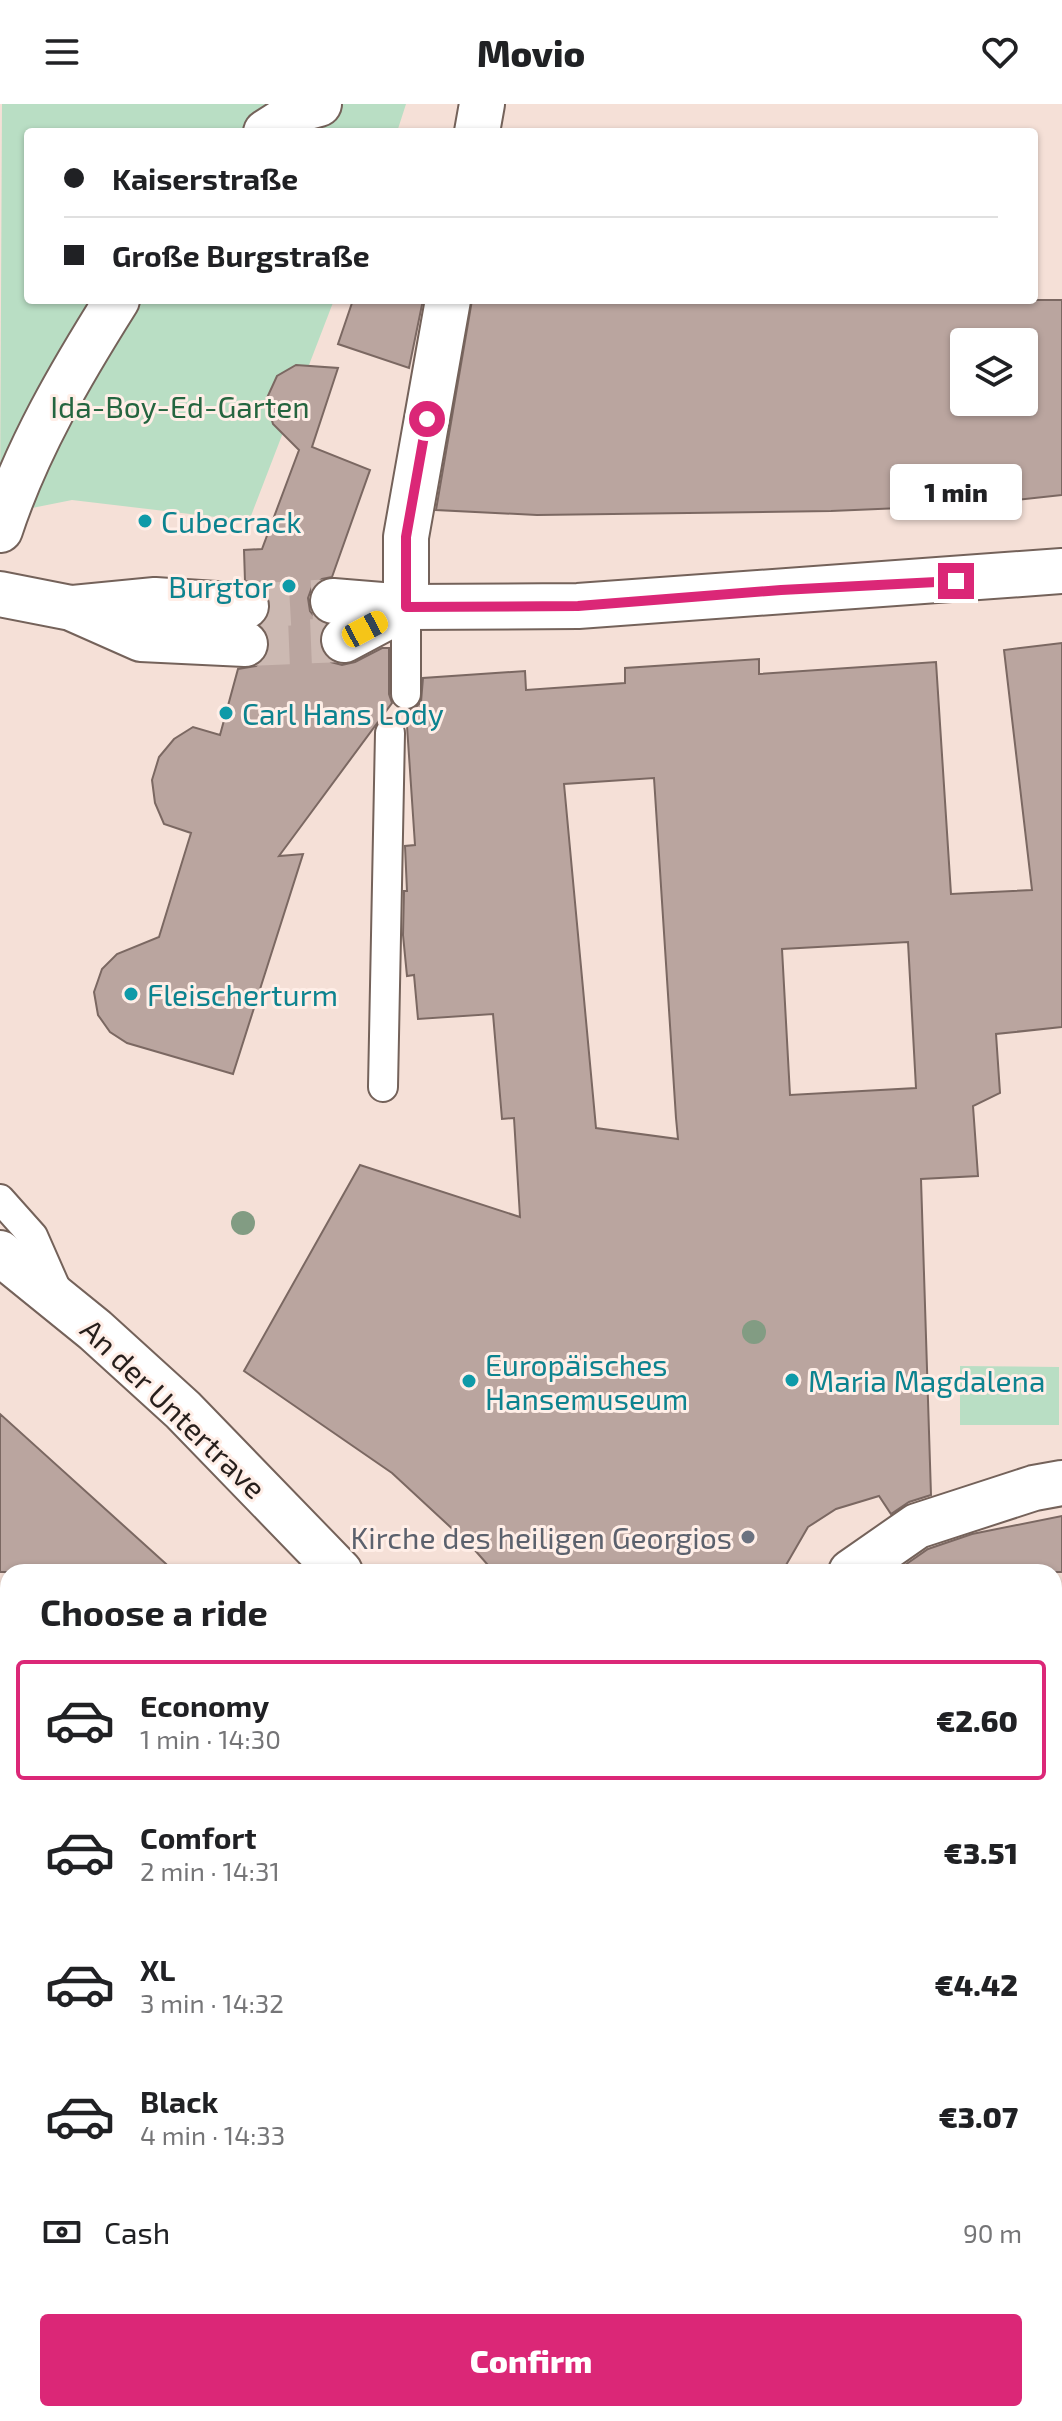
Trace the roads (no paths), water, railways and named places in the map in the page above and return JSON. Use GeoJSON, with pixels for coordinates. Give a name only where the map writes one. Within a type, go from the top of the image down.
{"type":"FeatureCollection","features":[{"type":"Feature","properties":{"kind":"street"},"geometry":{"type":"LineString","coordinates":[[272,128],[304,108],[319,104]]}},
{"type":"Feature","properties":{"kind":"street"},"geometry":{"type":"LineString","coordinates":[[478,128],[482,104]]}},
{"type":"Feature","properties":{"kind":"street"},"geometry":{"type":"LineString","coordinates":[[0,530],[17,481],[75,366],[114,304]]}},
{"type":"Feature","properties":{"kind":"street"},"geometry":{"type":"LineString","coordinates":[[406,607],[406,537],[447,304]]}},
{"type":"Feature","properties":{"kind":"street"},"geometry":{"type":"LineString","coordinates":[[338,620],[406,607],[578,606],[1062,571]]}},
{"type":"Feature","properties":{"kind":"street"},"geometry":{"type":"LineString","coordinates":[[0,594],[71,608],[141,639],[246,625]]}},
{"type":"Feature","properties":{"kind":"street","name":"An der Untertrave"},"geometry":{"type":"LineString","coordinates":[[0,1253],[95,1330],[183,1410],[332,1564]]}},
{"type":"Feature","properties":{"kind":"street"},"geometry":{"type":"LineString","coordinates":[[862,1564],[917,1526],[1034,1488],[1062,1483]]}},
{"type":"Feature","properties":{"kind":"lane"},"geometry":{"type":"LineString","coordinates":[[406,607],[406,694]]}},
{"type":"Feature","properties":{"kind":"lane"},"geometry":{"type":"LineString","coordinates":[[383,1087],[390,733]]}},
{"type":"Feature","properties":{"kind":"lane"},"geometry":{"type":"LineString","coordinates":[[0,1199],[33,1236],[63,1303]]}},
{"type":"Feature","properties":{"kind":"tunnel"},"geometry":{"type":"LineString","coordinates":[[246,606],[333,601]]}},
{"type":"Feature","properties":{"kind":"tunnel"},"geometry":{"type":"LineString","coordinates":[[245,644],[344,640]]}},
{"type":"Feature","properties":{"kind":"place","name":"Cubecrack"},"geometry":{"type":"Point","coordinates":[145,521]}},
{"type":"Feature","properties":{"kind":"place","name":"Burgtor"},"geometry":{"type":"Point","coordinates":[289,586]}},
{"type":"Feature","properties":{"kind":"place","name":"Carl Hans Lody"},"geometry":{"type":"Point","coordinates":[226,713]}},
{"type":"Feature","properties":{"kind":"place","name":"Fleischerturm"},"geometry":{"type":"Point","coordinates":[131,994]}},
{"type":"Feature","properties":{"kind":"place","name":"Maria Magdalena"},"geometry":{"type":"Point","coordinates":[792,1380]}},
{"type":"Feature","properties":{"kind":"place","name":"Europäisches Hansemuseum"},"geometry":{"type":"Point","coordinates":[469,1381]}},
{"type":"Feature","properties":{"kind":"place","name":"Kirche des heiligen Georgios"},"geometry":{"type":"Point","coordinates":[748,1537]}},
{"type":"Feature","properties":{"kind":"park label","name":"Ida-Boy-Ed-Garten"},"geometry":{"type":"Point","coordinates":[180,406]}}]}
